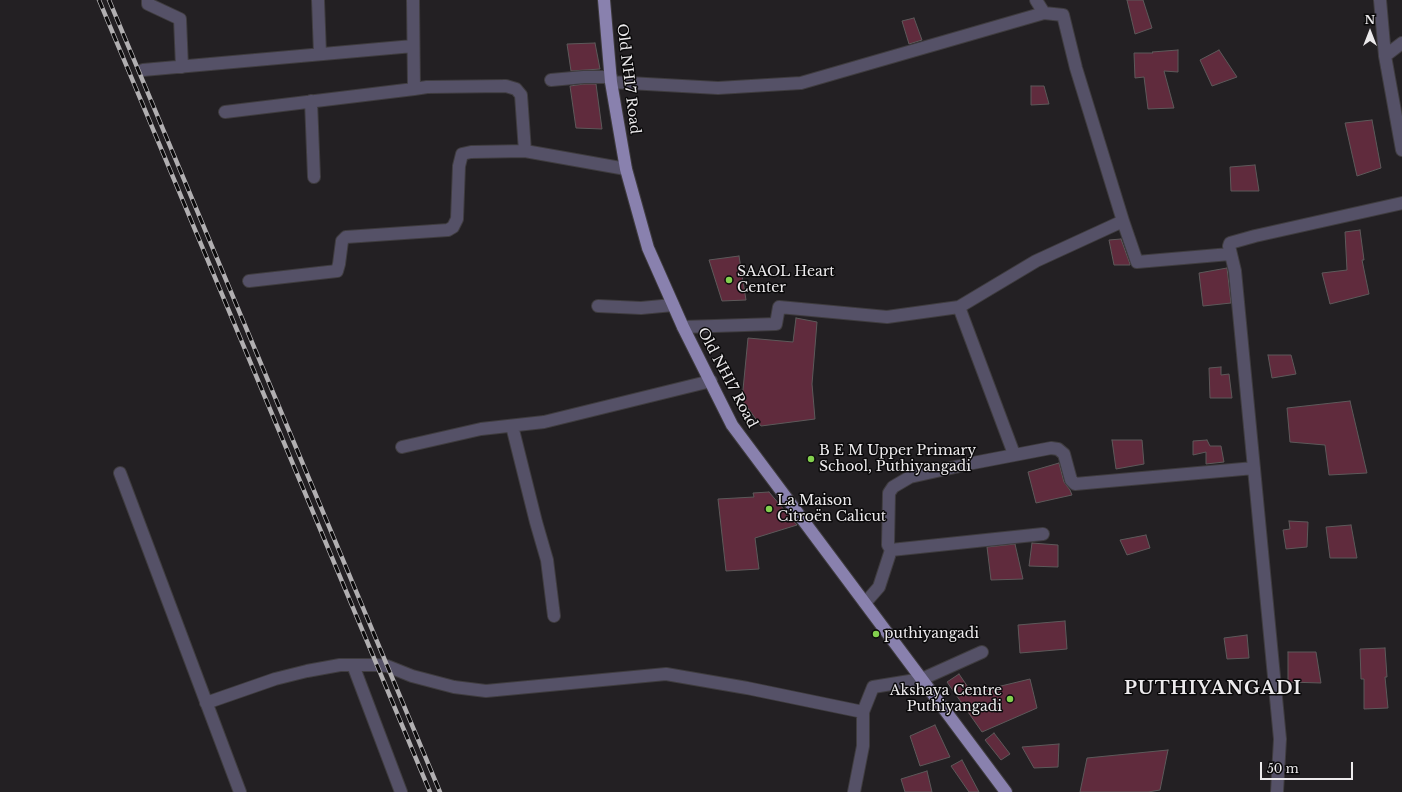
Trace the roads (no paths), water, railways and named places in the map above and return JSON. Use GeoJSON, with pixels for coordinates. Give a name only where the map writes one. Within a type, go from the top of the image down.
{"type":"FeatureCollection","features":[{"type":"Feature","properties":{"kind":"main road","name":"Old NH17 Road"},"geometry":{"type":"LineString","coordinates":[[604,0],[611,79],[626,169],[648,248],[683,327],[732,425],[1006,792]]}},
{"type":"Feature","properties":{"kind":"street"},"geometry":{"type":"LineString","coordinates":[[148,0],[148,4],[180,19],[182,67]]}},
{"type":"Feature","properties":{"kind":"street"},"geometry":{"type":"LineString","coordinates":[[318,0],[320,54]]}},
{"type":"Feature","properties":{"kind":"street"},"geometry":{"type":"LineString","coordinates":[[413,0],[414,88]]}},
{"type":"Feature","properties":{"kind":"street"},"geometry":{"type":"LineString","coordinates":[[1036,0],[1044,13]]}},
{"type":"Feature","properties":{"kind":"street"},"geometry":{"type":"LineString","coordinates":[[1380,0],[1385,56],[1402,150]]}},
{"type":"Feature","properties":{"kind":"street"},"geometry":{"type":"LineString","coordinates":[[551,80],[584,77],[718,88],[801,83],[1044,13],[1063,15],[1076,68],[1137,262],[1230,254]]}},
{"type":"Feature","properties":{"kind":"street"},"geometry":{"type":"LineString","coordinates":[[1385,56],[1402,44]]}},
{"type":"Feature","properties":{"kind":"street"},"geometry":{"type":"LineString","coordinates":[[144,70],[413,46]]}},
{"type":"Feature","properties":{"kind":"street"},"geometry":{"type":"LineString","coordinates":[[226,112],[414,88],[498,86],[516,88],[521,95],[525,151]]}},
{"type":"Feature","properties":{"kind":"street"},"geometry":{"type":"LineString","coordinates":[[311,101],[314,177]]}},
{"type":"Feature","properties":{"kind":"street"},"geometry":{"type":"LineString","coordinates":[[249,281],[337,271],[340,264],[342,241],[346,237],[448,230],[453,227],[456,219],[459,166],[462,154],[471,152],[525,151],[626,169]]}},
{"type":"Feature","properties":{"kind":"street"},"geometry":{"type":"LineString","coordinates":[[1277,792],[1280,739],[1235,271],[1229,246],[1230,243],[1402,203]]}},
{"type":"Feature","properties":{"kind":"street"},"geometry":{"type":"LineString","coordinates":[[683,327],[776,324],[779,307],[887,318],[959,307],[1036,261],[1123,221]]}},
{"type":"Feature","properties":{"kind":"street"},"geometry":{"type":"LineString","coordinates":[[598,306],[641,308],[673,305]]}},
{"type":"Feature","properties":{"kind":"street"},"geometry":{"type":"LineString","coordinates":[[959,307],[1014,454]]}},
{"type":"Feature","properties":{"kind":"street"},"geometry":{"type":"LineString","coordinates":[[402,447],[481,429],[544,422],[711,381]]}},
{"type":"Feature","properties":{"kind":"street"},"geometry":{"type":"LineString","coordinates":[[512,426],[547,560],[554,616]]}},
{"type":"Feature","properties":{"kind":"street"},"geometry":{"type":"LineString","coordinates":[[865,603],[879,587],[891,550],[888,545],[889,493],[892,487],[910,477],[1014,454],[1051,448],[1058,449],[1064,454],[1071,480],[1075,484],[1254,468]]}},
{"type":"Feature","properties":{"kind":"street"},"geometry":{"type":"LineString","coordinates":[[120,473],[240,792]]}},
{"type":"Feature","properties":{"kind":"street"},"geometry":{"type":"LineString","coordinates":[[891,550],[1043,534]]}},
{"type":"Feature","properties":{"kind":"street"},"geometry":{"type":"LineString","coordinates":[[854,792],[863,746],[863,712],[873,687],[922,679],[982,652]]}},
{"type":"Feature","properties":{"kind":"street"},"geometry":{"type":"LineString","coordinates":[[206,703],[275,679],[340,665],[353,665],[387,666],[412,676],[454,687],[486,691],[666,674],[747,688],[863,712]]}},
{"type":"Feature","properties":{"kind":"street"},"geometry":{"type":"LineString","coordinates":[[353,665],[400,792]]}},
{"type":"Feature","properties":{"kind":"railway"},"geometry":{"type":"LineString","coordinates":[[99,0],[430,792]]}},
{"type":"Feature","properties":{"kind":"railway"},"geometry":{"type":"LineString","coordinates":[[109,0],[440,792]]}},
{"type":"Feature","properties":{"kind":"place","name":"SAAOL Heart Center"},"geometry":{"type":"Point","coordinates":[729,280]}},
{"type":"Feature","properties":{"kind":"place","name":"B E M Upper Primary School, Puthiyangadi"},"geometry":{"type":"Point","coordinates":[811,459]}},
{"type":"Feature","properties":{"kind":"place","name":"La Maison Citroën Calicut"},"geometry":{"type":"Point","coordinates":[769,509]}},
{"type":"Feature","properties":{"kind":"place","name":"puthiyangadi"},"geometry":{"type":"Point","coordinates":[876,634]}},
{"type":"Feature","properties":{"kind":"place","name":"Akshaya Centre Puthiyangadi"},"geometry":{"type":"Point","coordinates":[1010,699]}},
{"type":"Feature","properties":{"kind":"district","name":"PUTHIYANGADI"},"geometry":{"type":"Point","coordinates":[1213,689]}}]}
